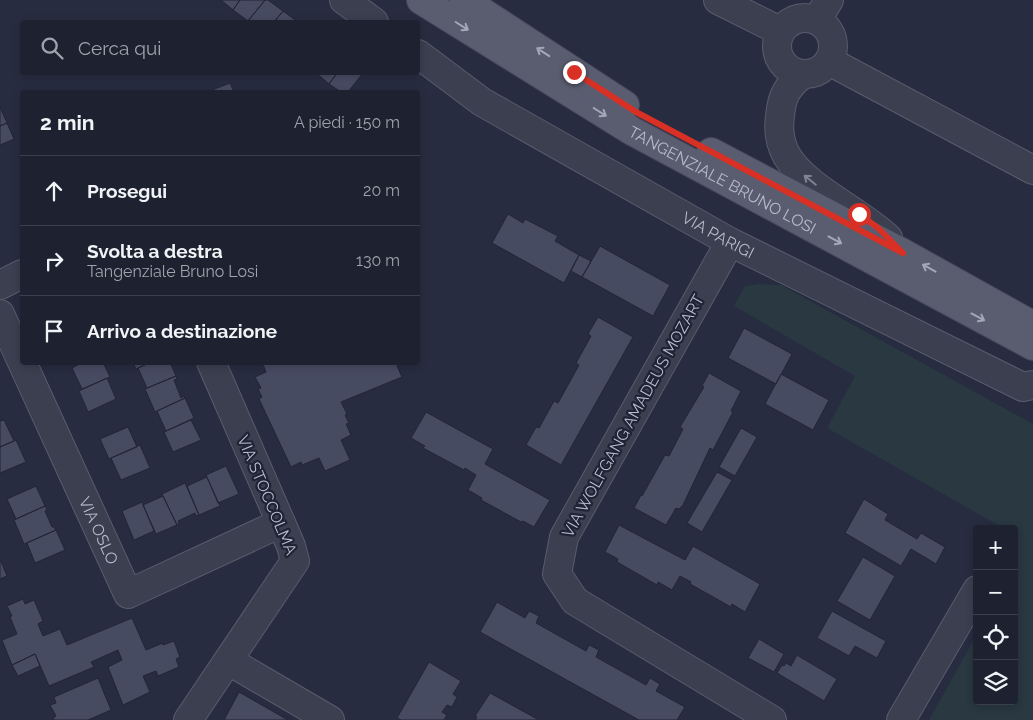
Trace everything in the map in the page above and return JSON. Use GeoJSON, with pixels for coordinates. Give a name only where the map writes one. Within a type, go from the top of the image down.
{"type":"FeatureCollection","features":[{"type":"Feature","properties":{"kind":"main road","name":"TANGENZIALE BRUNO LOSI"},"geometry":{"type":"LineString","coordinates":[[421,0],[632,132],[1033,346]]}},
{"type":"Feature","properties":{"kind":"main road","name":"TANGENZIALE BRUNO LOSI"},"geometry":{"type":"LineString","coordinates":[[464,0],[636,112],[903,253],[1033,325]]}},
{"type":"Feature","properties":{"kind":"street"},"geometry":{"type":"LineString","coordinates":[[344,0],[371,20]]}},
{"type":"Feature","properties":{"kind":"street"},"geometry":{"type":"LineString","coordinates":[[718,0],[780,31]]}},
{"type":"Feature","properties":{"kind":"street"},"geometry":{"type":"LineString","coordinates":[[823,10],[824,25],[832,38],[832,54],[829,61],[823,68],[815,72],[803,74],[789,69],[778,56],[777,48],[780,31],[793,20],[810,18],[823,10]]}},
{"type":"Feature","properties":{"kind":"street","name":"VIA PARIGI"},"geometry":{"type":"LineString","coordinates":[[420,56],[482,102],[730,242],[1023,387],[1033,385]]}},
{"type":"Feature","properties":{"kind":"street"},"geometry":{"type":"LineString","coordinates":[[829,61],[1033,170]]}},
{"type":"Feature","properties":{"kind":"street"},"geometry":{"type":"LineString","coordinates":[[803,74],[794,82],[781,100],[779,125],[781,141],[787,157],[802,174],[827,194],[878,228],[903,253]]}},
{"type":"Feature","properties":{"kind":"street","name":"VIA WOLFGANG AMADEUS MOZART"},"geometry":{"type":"LineString","coordinates":[[730,242],[564,536],[557,574],[575,601],[765,718]]}},
{"type":"Feature","properties":{"kind":"street"},"geometry":{"type":"LineString","coordinates":[[0,286],[20,275]]}},
{"type":"Feature","properties":{"kind":"street","name":"VIA OSLO"},"geometry":{"type":"LineString","coordinates":[[0,314],[20,358]]}},
{"type":"Feature","properties":{"kind":"street","name":"VIA OSLO"},"geometry":{"type":"LineString","coordinates":[[23,365],[128,594],[281,523]]}},
{"type":"Feature","properties":{"kind":"street","name":"VIA STOCCOLMA"},"geometry":{"type":"LineString","coordinates":[[188,720],[295,561],[291,546],[211,365]]}},
{"type":"Feature","properties":{"kind":"street"},"geometry":{"type":"LineString","coordinates":[[901,720],[973,597]]}},
{"type":"Feature","properties":{"kind":"street"},"geometry":{"type":"LineString","coordinates":[[229,660],[330,720]]}},
{"type":"Feature","properties":{"kind":"shaded area"},"geometry":{"type":"Polygon","coordinates":[[[759,284],[781,285],[1033,424],[1033,720],[929,720],[973,641],[973,705],[1018,705],[1018,525],[998,525],[827,428],[855,376],[734,306],[745,286],[759,284]]]}},
{"type":"Feature","properties":{"kind":"building"},"geometry":{"type":"Polygon","coordinates":[[[221,0],[240,0],[233,10],[221,0]]]}},
{"type":"Feature","properties":{"kind":"building"},"geometry":{"type":"Polygon","coordinates":[[[240,0],[265,0],[249,20],[233,10],[240,0]]]}},
{"type":"Feature","properties":{"kind":"building"},"geometry":{"type":"Polygon","coordinates":[[[265,0],[268,0],[283,11],[276,20],[249,20],[265,0]]]}},
{"type":"Feature","properties":{"kind":"building"},"geometry":{"type":"Polygon","coordinates":[[[283,11],[295,20],[276,20],[283,11]]]}},
{"type":"Feature","properties":{"kind":"building"},"geometry":{"type":"Polygon","coordinates":[[[318,75],[336,75],[329,84],[318,75]]]}},
{"type":"Feature","properties":{"kind":"building"},"geometry":{"type":"Polygon","coordinates":[[[336,75],[361,75],[350,90],[338,90],[329,84],[336,75]]]}},
{"type":"Feature","properties":{"kind":"building"},"geometry":{"type":"Polygon","coordinates":[[[230,83],[233,90],[212,90],[230,83]]]}},
{"type":"Feature","properties":{"kind":"building"},"geometry":{"type":"Polygon","coordinates":[[[0,107],[7,123],[0,126],[0,107]]]}},
{"type":"Feature","properties":{"kind":"building"},"geometry":{"type":"Polygon","coordinates":[[[7,123],[14,139],[0,145],[0,126],[7,123]]]}},
{"type":"Feature","properties":{"kind":"building"},"geometry":{"type":"Polygon","coordinates":[[[508,214],[523,223],[525,219],[558,236],[555,241],[579,255],[564,283],[492,243],[508,214]]]}},
{"type":"Feature","properties":{"kind":"building"},"geometry":{"type":"Polygon","coordinates":[[[600,246],[670,285],[653,316],[582,277],[600,246]]]}},
{"type":"Feature","properties":{"kind":"building"},"geometry":{"type":"Polygon","coordinates":[[[579,255],[591,261],[582,277],[571,271],[579,255]]]}},
{"type":"Feature","properties":{"kind":"building"},"geometry":{"type":"Polygon","coordinates":[[[598,317],[633,337],[561,465],[526,445],[536,427],[539,428],[554,401],[558,403],[579,365],[576,363],[591,336],[588,334],[598,317]]]}},
{"type":"Feature","properties":{"kind":"building"},"geometry":{"type":"Polygon","coordinates":[[[744,328],[792,354],[776,384],[728,358],[744,328]]]}},
{"type":"Feature","properties":{"kind":"building"},"geometry":{"type":"Polygon","coordinates":[[[78,365],[104,365],[110,377],[82,389],[72,368],[78,365]]]}},
{"type":"Feature","properties":{"kind":"building"},"geometry":{"type":"Polygon","coordinates":[[[134,365],[145,365],[136,369],[134,365]]]}},
{"type":"Feature","properties":{"kind":"building"},"geometry":{"type":"Polygon","coordinates":[[[144,365],[171,365],[176,376],[147,388],[138,368],[144,365]]]}},
{"type":"Feature","properties":{"kind":"building"},"geometry":{"type":"Polygon","coordinates":[[[263,365],[399,365],[397,366],[402,377],[341,402],[347,414],[345,415],[349,423],[346,424],[351,435],[341,440],[350,460],[325,471],[319,458],[302,465],[301,462],[291,467],[259,399],[262,397],[258,389],[261,388],[255,377],[266,372],[263,365]]]}},
{"type":"Feature","properties":{"kind":"building"},"geometry":{"type":"Polygon","coordinates":[[[709,373],[741,391],[731,411],[733,412],[713,450],[710,448],[683,505],[679,509],[676,508],[666,525],[634,508],[665,455],[669,456],[683,429],[680,427],[704,387],[702,386],[709,373]]]}},
{"type":"Feature","properties":{"kind":"building"},"geometry":{"type":"Polygon","coordinates":[[[781,374],[829,400],[813,430],[765,404],[781,374]]]}},
{"type":"Feature","properties":{"kind":"building"},"geometry":{"type":"Polygon","coordinates":[[[176,376],[177,379],[174,380],[181,398],[184,396],[185,398],[155,412],[145,389],[176,376]]]}},
{"type":"Feature","properties":{"kind":"building"},"geometry":{"type":"Polygon","coordinates":[[[107,378],[116,399],[88,412],[79,391],[107,378]]]}},
{"type":"Feature","properties":{"kind":"building"},"geometry":{"type":"Polygon","coordinates":[[[185,398],[194,418],[166,431],[157,411],[185,398]]]}},
{"type":"Feature","properties":{"kind":"building"},"geometry":{"type":"Polygon","coordinates":[[[426,412],[493,449],[485,464],[550,500],[534,527],[481,500],[482,498],[468,490],[476,475],[423,448],[425,446],[411,438],[426,412]]]}},
{"type":"Feature","properties":{"kind":"building"},"geometry":{"type":"Polygon","coordinates":[[[4,420],[14,441],[0,447],[0,421],[4,420]]]}},
{"type":"Feature","properties":{"kind":"building"},"geometry":{"type":"Polygon","coordinates":[[[191,420],[201,440],[173,452],[164,432],[191,420]]]}},
{"type":"Feature","properties":{"kind":"building"},"geometry":{"type":"Polygon","coordinates":[[[128,427],[137,447],[109,459],[100,439],[128,427]]]}},
{"type":"Feature","properties":{"kind":"building"},"geometry":{"type":"Polygon","coordinates":[[[741,428],[757,437],[735,476],[719,467],[741,428]]]}},
{"type":"Feature","properties":{"kind":"building"},"geometry":{"type":"Polygon","coordinates":[[[16,440],[26,462],[0,473],[0,447],[16,440]]]}},
{"type":"Feature","properties":{"kind":"building"},"geometry":{"type":"Polygon","coordinates":[[[140,445],[150,468],[121,480],[111,458],[140,445]]]}},
{"type":"Feature","properties":{"kind":"building"},"geometry":{"type":"Polygon","coordinates":[[[226,466],[239,494],[218,503],[206,475],[226,466]]]}},
{"type":"Feature","properties":{"kind":"building"},"geometry":{"type":"Polygon","coordinates":[[[717,472],[732,480],[702,532],[687,523],[717,472]]]}},
{"type":"Feature","properties":{"kind":"building"},"geometry":{"type":"Polygon","coordinates":[[[207,477],[220,506],[199,515],[187,486],[207,477]]]}},
{"type":"Feature","properties":{"kind":"building"},"geometry":{"type":"Polygon","coordinates":[[[185,483],[199,515],[196,516],[195,513],[178,521],[177,525],[162,494],[185,483]]]}},
{"type":"Feature","properties":{"kind":"building"},"geometry":{"type":"Polygon","coordinates":[[[36,486],[45,506],[16,519],[7,499],[36,486]]]}},
{"type":"Feature","properties":{"kind":"building"},"geometry":{"type":"Polygon","coordinates":[[[163,496],[177,525],[156,534],[143,505],[163,496]]]}},
{"type":"Feature","properties":{"kind":"building"},"geometry":{"type":"Polygon","coordinates":[[[864,499],[888,514],[885,520],[917,539],[921,533],[945,547],[936,564],[911,549],[901,566],[845,533],[864,499]]]}},
{"type":"Feature","properties":{"kind":"building"},"geometry":{"type":"Polygon","coordinates":[[[142,502],[154,531],[134,540],[122,511],[142,502]]]}},
{"type":"Feature","properties":{"kind":"building"},"geometry":{"type":"Polygon","coordinates":[[[45,506],[47,510],[45,511],[52,527],[56,530],[24,544],[14,520],[45,506]]]}},
{"type":"Feature","properties":{"kind":"building"},"geometry":{"type":"Polygon","coordinates":[[[619,525],[685,560],[693,546],[760,584],[745,612],[732,604],[731,607],[690,584],[691,582],[680,576],[672,590],[658,582],[657,585],[617,562],[618,559],[605,552],[619,525]]]}},
{"type":"Feature","properties":{"kind":"building"},"geometry":{"type":"Polygon","coordinates":[[[56,530],[65,550],[35,563],[27,543],[56,530]]]}},
{"type":"Feature","properties":{"kind":"building"},"geometry":{"type":"Polygon","coordinates":[[[863,557],[895,576],[870,620],[837,601],[863,557]]]}},
{"type":"Feature","properties":{"kind":"building"},"geometry":{"type":"Polygon","coordinates":[[[0,559],[7,576],[0,579],[0,559]]]}},
{"type":"Feature","properties":{"kind":"building"},"geometry":{"type":"Polygon","coordinates":[[[23,599],[25,604],[34,600],[43,621],[38,624],[43,636],[60,629],[67,645],[132,618],[146,650],[174,641],[180,657],[176,659],[179,667],[158,676],[156,671],[143,676],[150,692],[123,705],[108,667],[122,660],[118,650],[91,662],[94,667],[49,686],[35,654],[12,665],[2,640],[17,634],[7,606],[23,599]]]}},
{"type":"Feature","properties":{"kind":"building"},"geometry":{"type":"Polygon","coordinates":[[[497,602],[525,618],[529,611],[539,616],[536,623],[586,651],[589,645],[599,650],[596,657],[646,685],[650,678],[660,684],[656,691],[685,707],[677,720],[639,720],[480,632],[497,602]]]}},
{"type":"Feature","properties":{"kind":"building"},"geometry":{"type":"Polygon","coordinates":[[[832,611],[886,641],[877,658],[855,646],[849,656],[817,638],[832,611]]]}},
{"type":"Feature","properties":{"kind":"building"},"geometry":{"type":"Polygon","coordinates":[[[759,639],[784,654],[774,672],[748,658],[759,639]]]}},
{"type":"Feature","properties":{"kind":"building"},"geometry":{"type":"Polygon","coordinates":[[[35,654],[40,666],[18,676],[12,665],[35,654]]]}},
{"type":"Feature","properties":{"kind":"building"},"geometry":{"type":"Polygon","coordinates":[[[797,655],[837,679],[824,701],[777,673],[782,665],[784,666],[786,663],[791,666],[797,655]]]}},
{"type":"Feature","properties":{"kind":"building"},"geometry":{"type":"Polygon","coordinates":[[[429,662],[461,681],[453,694],[457,697],[452,707],[447,705],[442,712],[447,715],[444,720],[401,720],[397,718],[429,662]]]}},
{"type":"Feature","properties":{"kind":"building"},"geometry":{"type":"Polygon","coordinates":[[[98,678],[111,710],[88,720],[54,720],[53,718],[56,716],[50,705],[56,703],[54,697],[98,678]]]}},
{"type":"Feature","properties":{"kind":"building"},"geometry":{"type":"Polygon","coordinates":[[[239,692],[288,720],[224,720],[239,692]]]}},
{"type":"Feature","properties":{"kind":"building"},"geometry":{"type":"Polygon","coordinates":[[[490,693],[539,720],[475,720],[477,717],[475,716],[490,693]]]}},
{"type":"Feature","properties":{"kind":"route"},"geometry":{"type":"LineString","coordinates":[[574,72],[636,112],[903,253],[878,228],[859,214]]}}]}
